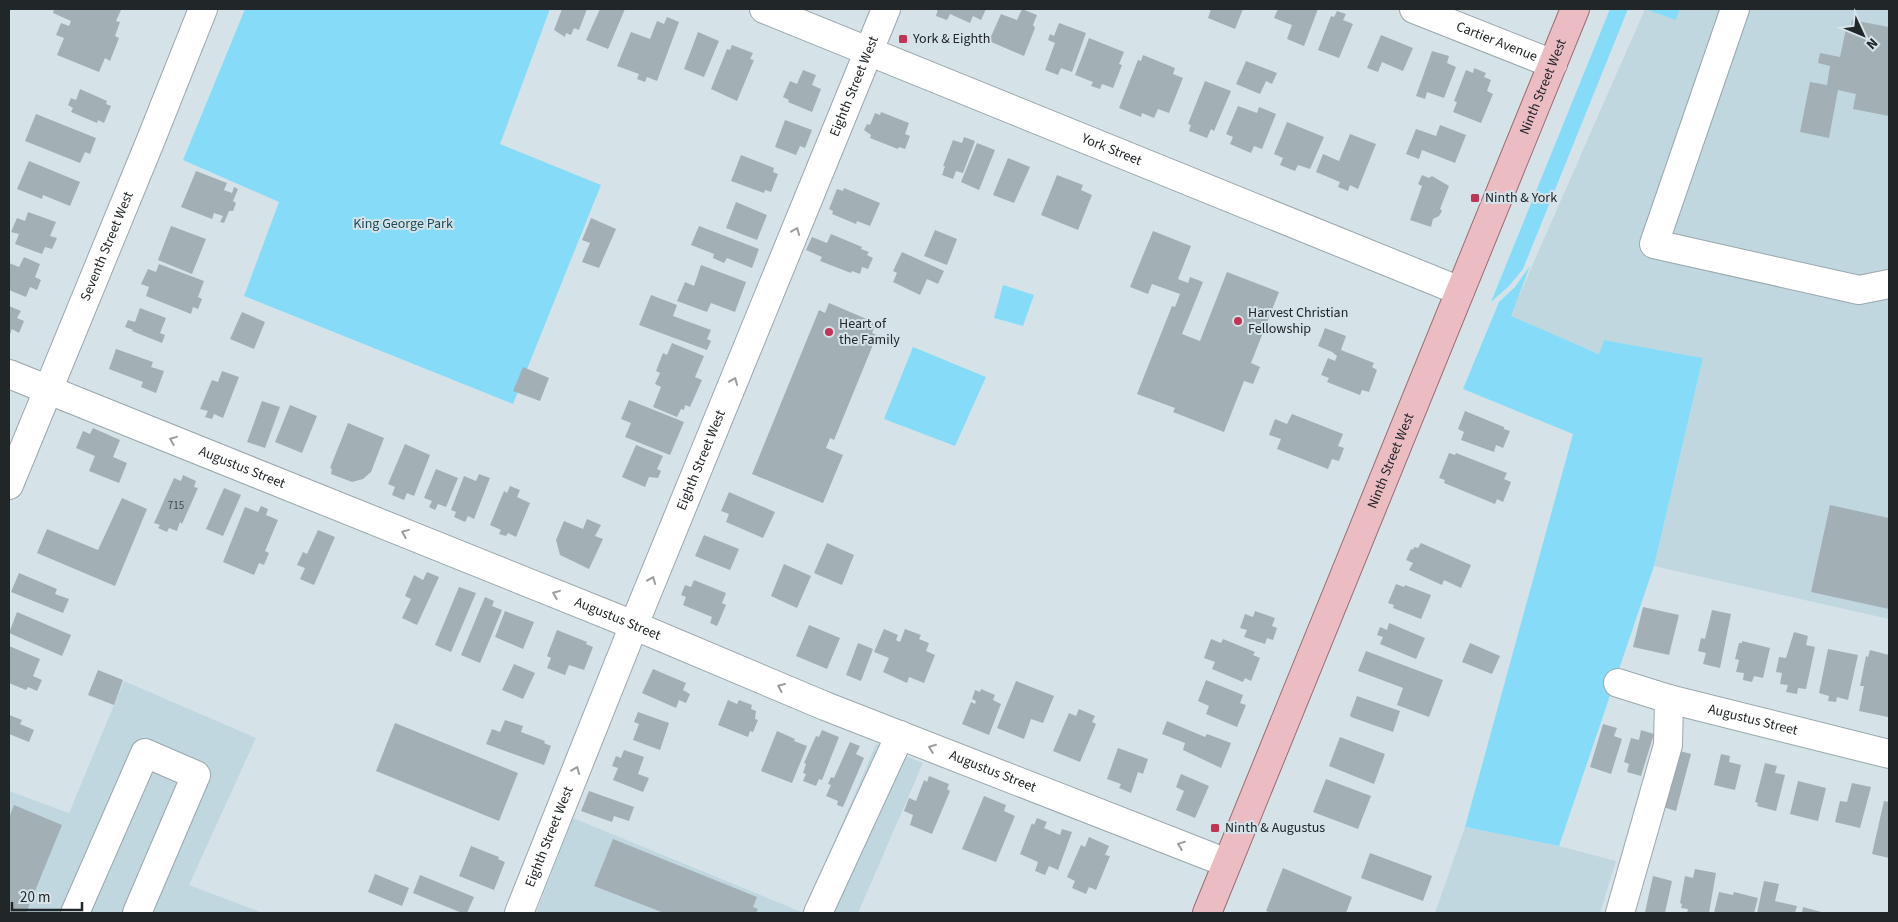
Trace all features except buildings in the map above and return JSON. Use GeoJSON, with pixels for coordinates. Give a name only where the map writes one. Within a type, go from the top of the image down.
{"type":"FeatureCollection","features":[{"type":"Feature","properties":{"kind":"main road","name":"Ninth Street West"},"geometry":{"type":"LineString","coordinates":[[1207,913],[1575,9]]}},
{"type":"Feature","properties":{"kind":"street","name":"Seventh Street West"},"geometry":{"type":"LineString","coordinates":[[9,485],[203,9]]}},
{"type":"Feature","properties":{"kind":"street","name":"York Street"},"geometry":{"type":"LineString","coordinates":[[764,9],[1460,291]]}},
{"type":"Feature","properties":{"kind":"street","name":"Eighth Street West"},"geometry":{"type":"LineString","coordinates":[[520,913],[634,625],[886,9]]}},
{"type":"Feature","properties":{"kind":"street","name":"Cartier Avenue"},"geometry":{"type":"LineString","coordinates":[[1414,9],[1553,64]]}},
{"type":"Feature","properties":{"kind":"street"},"geometry":{"type":"LineString","coordinates":[[1734,9],[1654,244],[1859,290],[1889,284]]}},
{"type":"Feature","properties":{"kind":"street","name":"Augustus Street"},"geometry":{"type":"LineString","coordinates":[[9,374],[634,625],[825,706],[1227,863]]}},
{"type":"Feature","properties":{"kind":"street","name":"Augustus Street"},"geometry":{"type":"LineString","coordinates":[[1618,683],[1669,699],[1889,754]]}},
{"type":"Feature","properties":{"kind":"street"},"geometry":{"type":"LineString","coordinates":[[1620,913],[1668,744],[1669,699]]}},
{"type":"Feature","properties":{"kind":"street"},"geometry":{"type":"LineString","coordinates":[[818,913],[900,735]]}},
{"type":"Feature","properties":{"kind":"street"},"geometry":{"type":"LineString","coordinates":[[75,913],[145,753],[196,775],[137,913]]}},
{"type":"Feature","properties":{"kind":"shaded area"},"geometry":{"type":"Polygon","coordinates":[[[1645,9],[1889,9],[1889,619],[1654,566],[1703,358],[1604,340],[1600,354],[1510,316],[1645,9]]]}},
{"type":"Feature","properties":{"kind":"shaded area"},"geometry":{"type":"Polygon","coordinates":[[[124,681],[256,738],[189,885],[263,913],[9,913],[9,791],[69,813],[124,681]]]}},
{"type":"Feature","properties":{"kind":"shaded area"},"geometry":{"type":"Polygon","coordinates":[[[876,744],[923,763],[858,913],[804,913],[876,744]]]}},
{"type":"Feature","properties":{"kind":"shaded area"},"geometry":{"type":"Polygon","coordinates":[[[573,818],[804,913],[536,913],[573,818]]]}},
{"type":"Feature","properties":{"kind":"shaded area"},"geometry":{"type":"Polygon","coordinates":[[[1465,827],[1559,846],[1616,861],[1600,913],[1435,913],[1465,827]]]}},
{"type":"Feature","properties":{"kind":"green space","name":"King George Park"},"geometry":{"type":"Polygon","coordinates":[[[245,9],[550,9],[500,144],[601,185],[513,404],[244,296],[279,202],[183,160],[245,9]]]}},
{"type":"Feature","properties":{"kind":"green space"},"geometry":{"type":"Polygon","coordinates":[[[1610,9],[1628,9],[1523,269],[1509,286],[1491,302],[1610,9]]]}},
{"type":"Feature","properties":{"kind":"green space"},"geometry":{"type":"Polygon","coordinates":[[[1645,9],[1680,9],[1676,20],[1645,9]]]}},
{"type":"Feature","properties":{"kind":"green space"},"geometry":{"type":"Polygon","coordinates":[[[1530,266],[1511,316],[1599,354],[1604,340],[1703,358],[1654,566],[1559,846],[1465,827],[1573,434],[1463,389],[1499,302],[1515,287],[1530,266]]]}},
{"type":"Feature","properties":{"kind":"green space"},"geometry":{"type":"Polygon","coordinates":[[[1003,285],[1034,295],[1023,326],[994,318],[1003,285]]]}},
{"type":"Feature","properties":{"kind":"green space"},"geometry":{"type":"Polygon","coordinates":[[[913,347],[986,377],[955,446],[884,419],[913,347]]]}},
{"type":"Feature","properties":{"kind":"place","name":"York & Eighth"},"geometry":{"type":"Point","coordinates":[903,39]}},
{"type":"Feature","properties":{"kind":"place","name":"Ninth & York"},"geometry":{"type":"Point","coordinates":[1475,198]}},
{"type":"Feature","properties":{"kind":"place","name":"Harvest Christian Fellowship"},"geometry":{"type":"Point","coordinates":[1238,321]}},
{"type":"Feature","properties":{"kind":"place","name":"Heart of the Family"},"geometry":{"type":"Point","coordinates":[829,332]}},
{"type":"Feature","properties":{"kind":"place","name":"Ninth & Augustus"},"geometry":{"type":"Point","coordinates":[1215,828]}}]}
